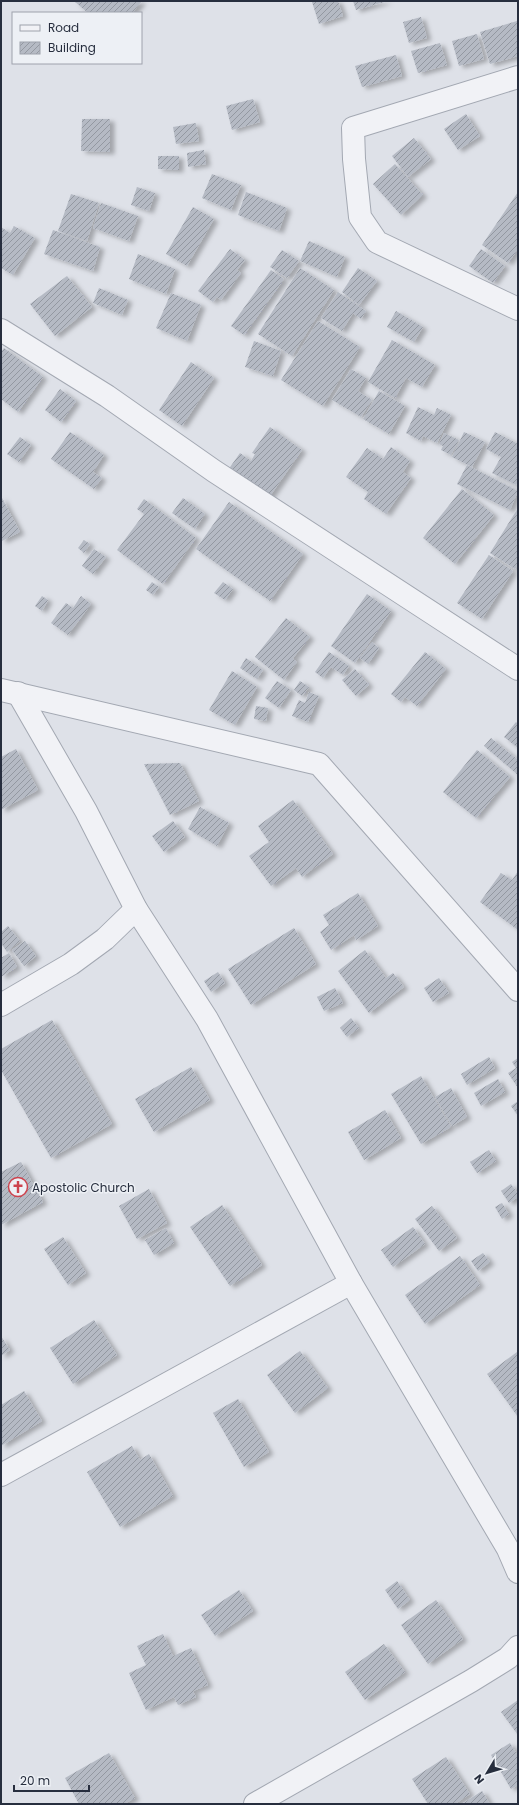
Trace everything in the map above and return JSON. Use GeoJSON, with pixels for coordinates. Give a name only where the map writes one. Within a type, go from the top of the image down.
{"type":"FeatureCollection","features":[{"type":"Feature","properties":{"kind":"street"},"geometry":{"type":"LineString","coordinates":[[518,78],[353,128],[354,159],[360,217],[377,242],[518,309]]}},
{"type":"Feature","properties":{"kind":"street"},"geometry":{"type":"LineString","coordinates":[[1,330],[107,396],[214,471],[518,669]]}},
{"type":"Feature","properties":{"kind":"street"},"geometry":{"type":"LineString","coordinates":[[10,691],[86,811],[136,909],[207,1019],[351,1283],[513,1546],[518,1572]]}},
{"type":"Feature","properties":{"kind":"street"},"geometry":{"type":"LineString","coordinates":[[10,691],[319,764],[518,990]]}},
{"type":"Feature","properties":{"kind":"street"},"geometry":{"type":"LineString","coordinates":[[1,1005],[72,964],[106,939],[136,909]]}},
{"type":"Feature","properties":{"kind":"street"},"geometry":{"type":"LineString","coordinates":[[1,1475],[351,1283]]}},
{"type":"Feature","properties":{"kind":"street"},"geometry":{"type":"LineString","coordinates":[[255,1804],[471,1681],[508,1658],[518,1647]]}},
{"type":"Feature","properties":{"kind":"building"},"geometry":{"type":"Polygon","coordinates":[[[74,1],[142,1],[133,12],[87,12],[74,1]]]}},
{"type":"Feature","properties":{"kind":"building"},"geometry":{"type":"Polygon","coordinates":[[[338,1],[343,16],[319,24],[312,2],[338,1]]]}},
{"type":"Feature","properties":{"kind":"building"},"geometry":{"type":"Polygon","coordinates":[[[353,1],[388,1],[356,10],[353,1]]]}},
{"type":"Feature","properties":{"kind":"building"},"geometry":{"type":"Polygon","coordinates":[[[421,17],[427,38],[409,43],[403,22],[421,17]]]}},
{"type":"Feature","properties":{"kind":"building"},"geometry":{"type":"Polygon","coordinates":[[[517,21],[518,56],[490,64],[480,32],[517,21]]]}},
{"type":"Feature","properties":{"kind":"building"},"geometry":{"type":"Polygon","coordinates":[[[477,34],[484,59],[459,66],[452,41],[477,34]]]}},
{"type":"Feature","properties":{"kind":"building"},"geometry":{"type":"Polygon","coordinates":[[[440,43],[447,65],[418,73],[411,51],[440,43]]]}},
{"type":"Feature","properties":{"kind":"building"},"geometry":{"type":"Polygon","coordinates":[[[396,55],[402,76],[362,87],[355,66],[396,55]]]}},
{"type":"Feature","properties":{"kind":"building"},"geometry":{"type":"Polygon","coordinates":[[[253,99],[260,122],[232,130],[226,106],[253,99]]]}},
{"type":"Feature","properties":{"kind":"building"},"geometry":{"type":"Polygon","coordinates":[[[466,114],[480,136],[458,150],[444,129],[466,114]]]}},
{"type":"Feature","properties":{"kind":"building"},"geometry":{"type":"Polygon","coordinates":[[[82,119],[110,119],[110,152],[81,151],[82,119]]]}},
{"type":"Feature","properties":{"kind":"building"},"geometry":{"type":"Polygon","coordinates":[[[196,123],[199,141],[176,144],[173,127],[196,123]]]}},
{"type":"Feature","properties":{"kind":"building"},"geometry":{"type":"Polygon","coordinates":[[[414,138],[431,159],[408,177],[392,156],[414,138]]]}},
{"type":"Feature","properties":{"kind":"building"},"geometry":{"type":"Polygon","coordinates":[[[204,150],[206,164],[188,167],[187,153],[204,150]]]}},
{"type":"Feature","properties":{"kind":"building"},"geometry":{"type":"Polygon","coordinates":[[[158,156],[179,156],[179,170],[158,169],[158,156]]]}},
{"type":"Feature","properties":{"kind":"building"},"geometry":{"type":"Polygon","coordinates":[[[395,164],[423,195],[401,215],[373,184],[395,164]]]}},
{"type":"Feature","properties":{"kind":"building"},"geometry":{"type":"Polygon","coordinates":[[[212,174],[241,185],[231,210],[202,198],[212,174]]]}},
{"type":"Feature","properties":{"kind":"building"},"geometry":{"type":"Polygon","coordinates":[[[137,187],[155,193],[149,211],[131,205],[137,187]]]}},
{"type":"Feature","properties":{"kind":"building"},"geometry":{"type":"Polygon","coordinates":[[[246,192],[287,208],[279,231],[238,215],[246,192]]]}},
{"type":"Feature","properties":{"kind":"building"},"geometry":{"type":"Polygon","coordinates":[[[518,192],[518,249],[508,263],[482,245],[518,192]]]}},
{"type":"Feature","properties":{"kind":"building"},"geometry":{"type":"Polygon","coordinates":[[[71,194],[99,203],[87,241],[58,231],[71,194]]]}},
{"type":"Feature","properties":{"kind":"building"},"geometry":{"type":"Polygon","coordinates":[[[101,203],[138,216],[129,241],[93,228],[101,203]]]}},
{"type":"Feature","properties":{"kind":"building"},"geometry":{"type":"Polygon","coordinates":[[[193,207],[214,219],[187,266],[166,254],[193,207]]]}},
{"type":"Feature","properties":{"kind":"building"},"geometry":{"type":"Polygon","coordinates":[[[14,226],[35,238],[13,275],[1,268],[1,227],[10,233],[14,226]]]}},
{"type":"Feature","properties":{"kind":"building"},"geometry":{"type":"Polygon","coordinates":[[[53,230],[100,247],[93,271],[44,254],[53,230]]]}},
{"type":"Feature","properties":{"kind":"building"},"geometry":{"type":"Polygon","coordinates":[[[309,241],[345,257],[337,277],[300,261],[309,241]]]}},
{"type":"Feature","properties":{"kind":"building"},"geometry":{"type":"Polygon","coordinates":[[[230,249],[245,260],[237,270],[241,273],[221,300],[217,297],[213,302],[198,291],[230,249]]]}},
{"type":"Feature","properties":{"kind":"building"},"geometry":{"type":"Polygon","coordinates":[[[481,249],[505,266],[493,283],[469,266],[481,249]]]}},
{"type":"Feature","properties":{"kind":"building"},"geometry":{"type":"Polygon","coordinates":[[[282,250],[299,261],[287,278],[270,267],[282,250]]]}},
{"type":"Feature","properties":{"kind":"building"},"geometry":{"type":"Polygon","coordinates":[[[138,254],[175,269],[166,294],[129,279],[138,254]]]}},
{"type":"Feature","properties":{"kind":"building"},"geometry":{"type":"Polygon","coordinates":[[[300,268],[334,290],[292,356],[258,334],[300,268]]]}},
{"type":"Feature","properties":{"kind":"building"},"geometry":{"type":"Polygon","coordinates":[[[358,268],[377,281],[359,305],[342,292],[358,268]]]}},
{"type":"Feature","properties":{"kind":"building"},"geometry":{"type":"Polygon","coordinates":[[[271,270],[284,279],[244,335],[231,326],[271,270]]]}},
{"type":"Feature","properties":{"kind":"building"},"geometry":{"type":"Polygon","coordinates":[[[67,276],[92,307],[55,336],[30,304],[67,276]]]}},
{"type":"Feature","properties":{"kind":"building"},"geometry":{"type":"Polygon","coordinates":[[[99,288],[128,300],[122,315],[93,303],[99,288]]]}},
{"type":"Feature","properties":{"kind":"building"},"geometry":{"type":"Polygon","coordinates":[[[338,292],[366,311],[361,319],[353,313],[342,331],[321,318],[338,292]]]}},
{"type":"Feature","properties":{"kind":"building"},"geometry":{"type":"Polygon","coordinates":[[[171,293],[201,305],[187,341],[156,328],[171,293]]]}},
{"type":"Feature","properties":{"kind":"building"},"geometry":{"type":"Polygon","coordinates":[[[396,311],[423,327],[414,342],[387,327],[396,311]]]}},
{"type":"Feature","properties":{"kind":"building"},"geometry":{"type":"Polygon","coordinates":[[[318,321],[360,347],[323,406],[281,380],[318,321]]]}},
{"type":"Feature","properties":{"kind":"building"},"geometry":{"type":"Polygon","coordinates":[[[392,340],[435,365],[422,387],[406,378],[395,398],[368,382],[392,340]]]}},
{"type":"Feature","properties":{"kind":"building"},"geometry":{"type":"Polygon","coordinates":[[[254,341],[281,351],[273,376],[245,367],[254,341]]]}},
{"type":"Feature","properties":{"kind":"building"},"geometry":{"type":"Polygon","coordinates":[[[4,348],[43,377],[18,412],[1,399],[1,352],[4,348]]]}},
{"type":"Feature","properties":{"kind":"building"},"geometry":{"type":"Polygon","coordinates":[[[191,362],[214,378],[182,426],[159,410],[191,362]]]}},
{"type":"Feature","properties":{"kind":"building"},"geometry":{"type":"Polygon","coordinates":[[[351,369],[366,378],[358,391],[372,400],[361,417],[332,400],[351,369]]]}},
{"type":"Feature","properties":{"kind":"building"},"geometry":{"type":"Polygon","coordinates":[[[60,389],[76,401],[61,422],[45,410],[60,389]]]}},
{"type":"Feature","properties":{"kind":"building"},"geometry":{"type":"Polygon","coordinates":[[[379,391],[405,406],[389,434],[363,419],[379,391]]]}},
{"type":"Feature","properties":{"kind":"building"},"geometry":{"type":"Polygon","coordinates":[[[418,407],[434,415],[437,408],[451,415],[437,443],[423,436],[421,441],[406,433],[418,407]]]}},
{"type":"Feature","properties":{"kind":"building"},"geometry":{"type":"Polygon","coordinates":[[[270,427],[302,450],[268,499],[228,470],[240,453],[251,461],[255,454],[252,453],[270,427]]]}},
{"type":"Feature","properties":{"kind":"building"},"geometry":{"type":"Polygon","coordinates":[[[70,432],[104,455],[93,472],[102,478],[94,489],[51,459],[70,432]]]}},
{"type":"Feature","properties":{"kind":"building"},"geometry":{"type":"Polygon","coordinates":[[[464,432],[485,442],[472,467],[452,457],[464,432]]]}},
{"type":"Feature","properties":{"kind":"building"},"geometry":{"type":"Polygon","coordinates":[[[495,432],[518,444],[518,481],[516,485],[492,473],[501,457],[486,449],[495,432]]]}},
{"type":"Feature","properties":{"kind":"building"},"geometry":{"type":"Polygon","coordinates":[[[444,433],[459,440],[451,455],[441,450],[443,446],[439,444],[444,433]]]}},
{"type":"Feature","properties":{"kind":"building"},"geometry":{"type":"Polygon","coordinates":[[[20,437],[31,445],[19,462],[7,454],[20,437]]]}},
{"type":"Feature","properties":{"kind":"building"},"geometry":{"type":"Polygon","coordinates":[[[391,447],[410,461],[403,472],[411,478],[386,514],[364,499],[368,492],[346,477],[367,448],[383,459],[391,447]]]}},
{"type":"Feature","properties":{"kind":"building"},"geometry":{"type":"Polygon","coordinates":[[[467,465],[518,491],[510,510],[457,484],[467,465]]]}},
{"type":"Feature","properties":{"kind":"building"},"geometry":{"type":"Polygon","coordinates":[[[462,489],[494,515],[455,564],[423,538],[462,489]]]}},
{"type":"Feature","properties":{"kind":"building"},"geometry":{"type":"Polygon","coordinates":[[[1,496],[20,532],[2,541],[1,538],[1,496]]]}},
{"type":"Feature","properties":{"kind":"building"},"geometry":{"type":"Polygon","coordinates":[[[183,498],[205,514],[195,529],[172,513],[183,498]]]}},
{"type":"Feature","properties":{"kind":"building"},"geometry":{"type":"Polygon","coordinates":[[[144,499],[196,538],[163,584],[117,550],[144,514],[137,509],[144,499]]]}},
{"type":"Feature","properties":{"kind":"building"},"geometry":{"type":"Polygon","coordinates":[[[229,502],[303,554],[270,601],[196,549],[229,502]]]}},
{"type":"Feature","properties":{"kind":"building"},"geometry":{"type":"Polygon","coordinates":[[[518,508],[518,564],[515,569],[490,553],[518,508]]]}},
{"type":"Feature","properties":{"kind":"building"},"geometry":{"type":"Polygon","coordinates":[[[84,540],[90,544],[84,553],[78,548],[84,540]]]}},
{"type":"Feature","properties":{"kind":"building"},"geometry":{"type":"Polygon","coordinates":[[[94,549],[106,557],[93,574],[82,566],[94,549]]]}},
{"type":"Feature","properties":{"kind":"building"},"geometry":{"type":"Polygon","coordinates":[[[489,555],[513,571],[482,619],[457,603],[489,555]]]}},
{"type":"Feature","properties":{"kind":"building"},"geometry":{"type":"Polygon","coordinates":[[[152,582],[159,587],[153,595],[146,590],[152,582]]]}},
{"type":"Feature","properties":{"kind":"building"},"geometry":{"type":"Polygon","coordinates":[[[223,582],[233,589],[225,600],[214,593],[223,582]]]}},
{"type":"Feature","properties":{"kind":"building"},"geometry":{"type":"Polygon","coordinates":[[[367,594],[391,611],[355,663],[331,646],[367,594]]]}},
{"type":"Feature","properties":{"kind":"building"},"geometry":{"type":"Polygon","coordinates":[[[42,596],[48,600],[42,611],[35,606],[42,596]]]}},
{"type":"Feature","properties":{"kind":"building"},"geometry":{"type":"Polygon","coordinates":[[[81,596],[91,604],[68,635],[51,623],[66,603],[73,608],[81,596]]]}},
{"type":"Feature","properties":{"kind":"building"},"geometry":{"type":"Polygon","coordinates":[[[286,618],[310,637],[293,658],[297,662],[284,680],[255,657],[286,618]]]}},
{"type":"Feature","properties":{"kind":"building"},"geometry":{"type":"Polygon","coordinates":[[[372,642],[379,648],[368,664],[360,658],[372,642]]]}},
{"type":"Feature","properties":{"kind":"building"},"geometry":{"type":"Polygon","coordinates":[[[329,652],[349,666],[343,675],[331,667],[323,678],[315,672],[329,652]]]}},
{"type":"Feature","properties":{"kind":"building"},"geometry":{"type":"Polygon","coordinates":[[[425,652],[446,669],[417,706],[405,697],[401,702],[391,694],[425,652]]]}},
{"type":"Feature","properties":{"kind":"building"},"geometry":{"type":"Polygon","coordinates":[[[246,658],[263,670],[257,679],[240,668],[246,658]]]}},
{"type":"Feature","properties":{"kind":"building"},"geometry":{"type":"Polygon","coordinates":[[[355,669],[369,685],[356,696],[342,680],[355,669]]]}},
{"type":"Feature","properties":{"kind":"building"},"geometry":{"type":"Polygon","coordinates":[[[232,671],[257,687],[235,725],[209,710],[232,671]]]}},
{"type":"Feature","properties":{"kind":"building"},"geometry":{"type":"Polygon","coordinates":[[[277,681],[291,690],[279,708],[265,698],[277,681]]]}},
{"type":"Feature","properties":{"kind":"building"},"geometry":{"type":"Polygon","coordinates":[[[300,681],[309,687],[302,696],[294,690],[300,681]]]}},
{"type":"Feature","properties":{"kind":"building"},"geometry":{"type":"Polygon","coordinates":[[[309,692],[319,696],[308,722],[292,716],[299,700],[305,703],[309,692]]]}},
{"type":"Feature","properties":{"kind":"building"},"geometry":{"type":"Polygon","coordinates":[[[256,706],[268,708],[266,721],[254,719],[256,706]]]}},
{"type":"Feature","properties":{"kind":"building"},"geometry":{"type":"Polygon","coordinates":[[[516,722],[518,724],[518,748],[504,737],[516,722]]]}},
{"type":"Feature","properties":{"kind":"building"},"geometry":{"type":"Polygon","coordinates":[[[491,738],[518,760],[518,775],[484,746],[491,738]]]}},
{"type":"Feature","properties":{"kind":"building"},"geometry":{"type":"Polygon","coordinates":[[[16,749],[38,790],[1,810],[1,757],[16,749]]]}},
{"type":"Feature","properties":{"kind":"building"},"geometry":{"type":"Polygon","coordinates":[[[477,750],[510,777],[476,818],[443,792],[477,750]]]}},
{"type":"Feature","properties":{"kind":"building"},"geometry":{"type":"Polygon","coordinates":[[[180,763],[199,801],[170,815],[144,764],[180,763]]]}},
{"type":"Feature","properties":{"kind":"building"},"geometry":{"type":"Polygon","coordinates":[[[293,800],[333,854],[302,877],[296,868],[271,886],[249,856],[269,842],[258,826],[293,800]]]}},
{"type":"Feature","properties":{"kind":"building"},"geometry":{"type":"Polygon","coordinates":[[[200,807],[229,823],[217,846],[188,829],[200,807]]]}},
{"type":"Feature","properties":{"kind":"building"},"geometry":{"type":"Polygon","coordinates":[[[173,821],[185,837],[164,852],[152,836],[173,821]]]}},
{"type":"Feature","properties":{"kind":"building"},"geometry":{"type":"Polygon","coordinates":[[[518,871],[518,930],[480,902],[501,873],[512,880],[518,871]]]}},
{"type":"Feature","properties":{"kind":"building"},"geometry":{"type":"Polygon","coordinates":[[[358,893],[378,926],[356,940],[354,935],[331,950],[320,932],[329,925],[323,915],[358,893]]]}},
{"type":"Feature","properties":{"kind":"building"},"geometry":{"type":"Polygon","coordinates":[[[8,926],[20,941],[7,952],[1,943],[1,932],[8,926]]]}},
{"type":"Feature","properties":{"kind":"building"},"geometry":{"type":"Polygon","coordinates":[[[294,928],[316,964],[251,1005],[228,969],[294,928]]]}},
{"type":"Feature","properties":{"kind":"building"},"geometry":{"type":"Polygon","coordinates":[[[25,941],[36,956],[24,966],[12,950],[25,941]]]}},
{"type":"Feature","properties":{"kind":"building"},"geometry":{"type":"Polygon","coordinates":[[[365,950],[386,978],[393,973],[404,987],[369,1013],[338,971],[365,950]]]}},
{"type":"Feature","properties":{"kind":"building"},"geometry":{"type":"Polygon","coordinates":[[[9,953],[17,967],[1,977],[1,958],[9,953]]]}},
{"type":"Feature","properties":{"kind":"building"},"geometry":{"type":"Polygon","coordinates":[[[218,972],[225,983],[211,992],[204,981],[218,972]]]}},
{"type":"Feature","properties":{"kind":"building"},"geometry":{"type":"Polygon","coordinates":[[[439,978],[449,993],[433,1002],[424,988],[439,978]]]}},
{"type":"Feature","properties":{"kind":"building"},"geometry":{"type":"Polygon","coordinates":[[[335,988],[343,1003],[324,1011],[317,997],[335,988]]]}},
{"type":"Feature","properties":{"kind":"building"},"geometry":{"type":"Polygon","coordinates":[[[351,1018],[359,1028],[347,1037],[340,1028],[351,1018]]]}},
{"type":"Feature","properties":{"kind":"building"},"geometry":{"type":"Polygon","coordinates":[[[52,1020],[112,1124],[51,1158],[1,1070],[1,1049],[52,1020]]]}},
{"type":"Feature","properties":{"kind":"building"},"geometry":{"type":"Polygon","coordinates":[[[489,1057],[495,1068],[467,1085],[461,1074],[489,1057]]]}},
{"type":"Feature","properties":{"kind":"building"},"geometry":{"type":"Polygon","coordinates":[[[518,1058],[518,1088],[508,1073],[516,1068],[512,1062],[518,1058]]]}},
{"type":"Feature","properties":{"kind":"building"},"geometry":{"type":"Polygon","coordinates":[[[191,1067],[210,1100],[154,1132],[135,1099],[191,1067]]]}},
{"type":"Feature","properties":{"kind":"building"},"geometry":{"type":"Polygon","coordinates":[[[421,1076],[451,1127],[421,1144],[391,1094],[421,1076]]]}},
{"type":"Feature","properties":{"kind":"building"},"geometry":{"type":"Polygon","coordinates":[[[498,1079],[505,1092],[481,1106],[474,1093],[498,1079]]]}},
{"type":"Feature","properties":{"kind":"building"},"geometry":{"type":"Polygon","coordinates":[[[451,1088],[467,1117],[452,1126],[435,1097],[451,1088]]]}},
{"type":"Feature","properties":{"kind":"building"},"geometry":{"type":"Polygon","coordinates":[[[518,1101],[518,1116],[511,1106],[518,1101]]]}},
{"type":"Feature","properties":{"kind":"building"},"geometry":{"type":"Polygon","coordinates":[[[385,1110],[401,1138],[364,1160],[348,1132],[385,1110]]]}},
{"type":"Feature","properties":{"kind":"building"},"geometry":{"type":"Polygon","coordinates":[[[489,1150],[496,1161],[477,1173],[470,1162],[489,1150]]]}},
{"type":"Feature","properties":{"kind":"building","name":"Apostolic Church"},"geometry":{"type":"Polygon","coordinates":[[[21,1162],[43,1202],[1,1225],[1,1172],[21,1162]]]}},
{"type":"Feature","properties":{"kind":"building"},"geometry":{"type":"Polygon","coordinates":[[[511,1184],[518,1194],[518,1197],[509,1203],[501,1191],[511,1184]]]}},
{"type":"Feature","properties":{"kind":"building"},"geometry":{"type":"Polygon","coordinates":[[[149,1189],[167,1223],[137,1239],[119,1206],[149,1189]]]}},
{"type":"Feature","properties":{"kind":"building"},"geometry":{"type":"Polygon","coordinates":[[[502,1203],[509,1214],[502,1219],[495,1207],[502,1203]]]}},
{"type":"Feature","properties":{"kind":"building"},"geometry":{"type":"Polygon","coordinates":[[[222,1205],[262,1265],[230,1286],[190,1227],[222,1205]]]}},
{"type":"Feature","properties":{"kind":"building"},"geometry":{"type":"Polygon","coordinates":[[[432,1206],[457,1238],[439,1251],[415,1219],[432,1206]]]}},
{"type":"Feature","properties":{"kind":"building"},"geometry":{"type":"Polygon","coordinates":[[[413,1227],[425,1244],[393,1267],[381,1250],[413,1227]]]}},
{"type":"Feature","properties":{"kind":"building"},"geometry":{"type":"Polygon","coordinates":[[[166,1228],[174,1243],[154,1255],[145,1240],[166,1228]]]}},
{"type":"Feature","properties":{"kind":"building"},"geometry":{"type":"Polygon","coordinates":[[[63,1237],[86,1273],[68,1285],[44,1249],[63,1237]]]}},
{"type":"Feature","properties":{"kind":"building"},"geometry":{"type":"Polygon","coordinates":[[[483,1253],[490,1262],[478,1271],[471,1261],[483,1253]]]}},
{"type":"Feature","properties":{"kind":"building"},"geometry":{"type":"Polygon","coordinates":[[[460,1256],[480,1285],[425,1324],[405,1295],[460,1256]]]}},
{"type":"Feature","properties":{"kind":"building"},"geometry":{"type":"Polygon","coordinates":[[[94,1320],[117,1355],[73,1384],[50,1348],[94,1320]]]}},
{"type":"Feature","properties":{"kind":"building"},"geometry":{"type":"Polygon","coordinates":[[[1,1336],[10,1350],[1,1356],[1,1336]]]}},
{"type":"Feature","properties":{"kind":"building"},"geometry":{"type":"Polygon","coordinates":[[[300,1351],[328,1388],[295,1413],[267,1375],[300,1351]]]}},
{"type":"Feature","properties":{"kind":"building"},"geometry":{"type":"Polygon","coordinates":[[[517,1352],[518,1353],[518,1417],[487,1374],[517,1352]]]}},
{"type":"Feature","properties":{"kind":"building"},"geometry":{"type":"Polygon","coordinates":[[[24,1391],[42,1421],[1,1446],[1,1405],[24,1391]]]}},
{"type":"Feature","properties":{"kind":"building"},"geometry":{"type":"Polygon","coordinates":[[[238,1399],[269,1452],[244,1467],[213,1413],[238,1399]]]}},
{"type":"Feature","properties":{"kind":"building"},"geometry":{"type":"Polygon","coordinates":[[[132,1446],[140,1460],[149,1454],[173,1496],[120,1527],[87,1472],[132,1446]]]}},
{"type":"Feature","properties":{"kind":"building"},"geometry":{"type":"Polygon","coordinates":[[[397,1581],[410,1600],[398,1609],[385,1590],[397,1581]]]}},
{"type":"Feature","properties":{"kind":"building"},"geometry":{"type":"Polygon","coordinates":[[[239,1590],[253,1611],[215,1636],[201,1615],[239,1590]]]}},
{"type":"Feature","properties":{"kind":"building"},"geometry":{"type":"Polygon","coordinates":[[[436,1600],[463,1639],[428,1664],[401,1625],[436,1600]]]}},
{"type":"Feature","properties":{"kind":"building"},"geometry":{"type":"Polygon","coordinates":[[[163,1634],[173,1656],[191,1648],[208,1685],[193,1691],[196,1697],[178,1705],[174,1697],[146,1710],[129,1673],[146,1665],[137,1646],[163,1634]]]}},
{"type":"Feature","properties":{"kind":"building"},"geometry":{"type":"Polygon","coordinates":[[[384,1644],[405,1672],[365,1700],[345,1672],[384,1644]]]}},
{"type":"Feature","properties":{"kind":"building"},"geometry":{"type":"Polygon","coordinates":[[[518,1700],[518,1735],[501,1712],[518,1700]]]}},
{"type":"Feature","properties":{"kind":"building"},"geometry":{"type":"Polygon","coordinates":[[[510,1743],[518,1756],[518,1785],[511,1789],[491,1755],[510,1743]]]}},
{"type":"Feature","properties":{"kind":"building"},"geometry":{"type":"Polygon","coordinates":[[[109,1753],[135,1798],[124,1804],[79,1804],[65,1778],[109,1753]]]}},
{"type":"Feature","properties":{"kind":"building"},"geometry":{"type":"Polygon","coordinates":[[[446,1757],[470,1794],[455,1804],[428,1804],[412,1779],[446,1757]]]}},
{"type":"Feature","properties":{"kind":"building"},"geometry":{"type":"Polygon","coordinates":[[[482,1791],[490,1804],[462,1804],[482,1791]]]}},
{"type":"Feature","properties":{"kind":"place","name":"Apostolic Church"},"geometry":{"type":"Point","coordinates":[18,1187]}}]}
